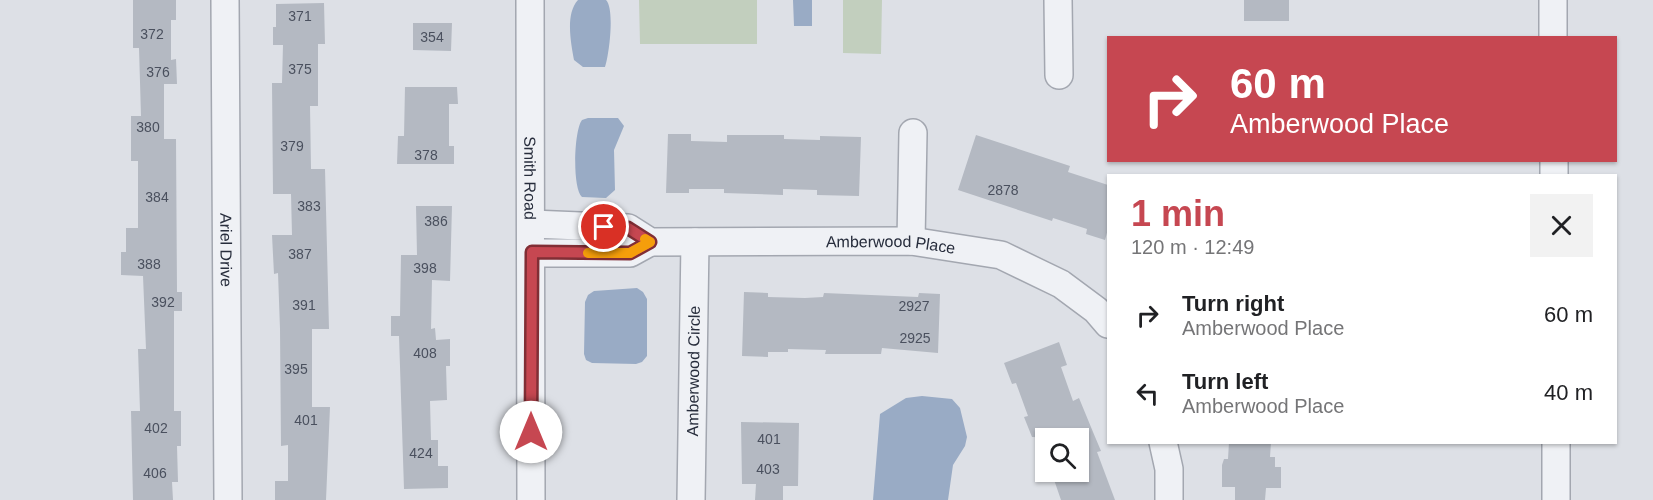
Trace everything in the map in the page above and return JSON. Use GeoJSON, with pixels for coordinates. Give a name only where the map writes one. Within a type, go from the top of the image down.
{"type":"FeatureCollection","features":[{"type":"Feature","properties":{"kind":"street","name":"Ariel Drive"},"geometry":{"type":"LineString","coordinates":[[225,0],[228,500]]}},
{"type":"Feature","properties":{"kind":"street","name":"Smith Road"},"geometry":{"type":"LineString","coordinates":[[530,0],[531,500]]}},
{"type":"Feature","properties":{"kind":"street"},"geometry":{"type":"LineString","coordinates":[[1058,0],[1059,75]]}},
{"type":"Feature","properties":{"kind":"street"},"geometry":{"type":"LineString","coordinates":[[1553,0],[1553,36]]}},
{"type":"Feature","properties":{"kind":"street"},"geometry":{"type":"LineString","coordinates":[[911,241],[913,133]]}},
{"type":"Feature","properties":{"kind":"street","name":"Amberwood Place"},"geometry":{"type":"LineString","coordinates":[[532,224],[628,228],[650,242]]}},
{"type":"Feature","properties":{"kind":"street","name":"Amberwood Place"},"geometry":{"type":"LineString","coordinates":[[532,252],[630,253],[650,242],[911,241],[1001,255],[1061,284],[1096,310],[1107,323]]}},
{"type":"Feature","properties":{"kind":"street","name":"Amberwood Circle"},"geometry":{"type":"LineString","coordinates":[[691,500],[695,242]]}},
{"type":"Feature","properties":{"kind":"street"},"geometry":{"type":"LineString","coordinates":[[1163,444],[1169,469],[1169,500]]}},
{"type":"Feature","properties":{"kind":"street"},"geometry":{"type":"LineString","coordinates":[[1556,444],[1556,500]]}},
{"type":"Feature","properties":{"kind":"green space"},"geometry":{"type":"Polygon","coordinates":[[[639,0],[757,0],[757,44],[640,44],[639,0]]]}},
{"type":"Feature","properties":{"kind":"green space"},"geometry":{"type":"Polygon","coordinates":[[[843,0],[882,0],[881,54],[843,53],[843,0]]]}},
{"type":"Feature","properties":{"kind":"water"},"geometry":{"type":"Polygon","coordinates":[[[578,0],[606,0],[609,5],[610,32],[605,67],[583,67],[574,60],[570,21],[571,13],[578,0]]]}},
{"type":"Feature","properties":{"kind":"water"},"geometry":{"type":"Polygon","coordinates":[[[793,0],[812,0],[812,26],[794,26],[793,0]]]}},
{"type":"Feature","properties":{"kind":"water"},"geometry":{"type":"Polygon","coordinates":[[[618,118],[624,126],[614,150],[615,190],[606,198],[582,197],[579,192],[575,171],[577,135],[582,120],[618,118]]]}},
{"type":"Feature","properties":{"kind":"water"},"geometry":{"type":"Polygon","coordinates":[[[637,288],[647,299],[647,356],[642,362],[636,364],[592,363],[586,360],[584,354],[585,302],[588,295],[594,291],[637,288]]]}},
{"type":"Feature","properties":{"kind":"water"},"geometry":{"type":"Polygon","coordinates":[[[922,396],[952,399],[960,408],[967,437],[965,446],[953,465],[948,500],[873,500],[880,414],[906,398],[922,396]]]}},
{"type":"Feature","properties":{"kind":"building"},"geometry":{"type":"Polygon","coordinates":[[[133,0],[176,0],[176,20],[171,20],[171,60],[176,59],[177,84],[164,84],[164,139],[176,139],[177,292],[182,292],[182,311],[174,311],[174,411],[181,411],[181,446],[177,446],[178,482],[172,482],[173,500],[133,500],[131,411],[140,411],[138,349],[146,349],[143,276],[121,275],[121,252],[126,252],[126,228],[138,228],[138,161],[131,161],[131,116],[141,116],[139,48],[133,48],[133,0]]]}},
{"type":"Feature","properties":{"kind":"building"},"geometry":{"type":"Polygon","coordinates":[[[1244,0],[1289,0],[1289,21],[1244,21],[1244,0]]]}},
{"type":"Feature","properties":{"kind":"building"},"geometry":{"type":"Polygon","coordinates":[[[324,3],[325,44],[318,44],[318,106],[310,106],[311,169],[325,169],[329,329],[312,329],[312,407],[330,407],[326,500],[275,500],[275,481],[288,481],[288,445],[281,446],[278,273],[274,274],[272,235],[292,235],[291,194],[273,194],[272,83],[282,83],[283,45],[273,45],[273,27],[276,27],[276,4],[324,3]]]}},
{"type":"Feature","properties":{"kind":"building"},"geometry":{"type":"Polygon","coordinates":[[[413,23],[452,23],[451,51],[413,50],[413,23]]]}},
{"type":"Feature","properties":{"kind":"building"},"geometry":{"type":"Polygon","coordinates":[[[405,87],[457,87],[458,104],[449,104],[449,146],[454,146],[454,164],[397,164],[398,136],[404,136],[405,87]]]}},
{"type":"Feature","properties":{"kind":"building"},"geometry":{"type":"Polygon","coordinates":[[[668,134],[691,134],[691,141],[727,142],[727,135],[784,135],[784,139],[820,140],[820,136],[861,137],[859,196],[817,195],[817,190],[783,189],[783,195],[724,193],[724,189],[689,189],[689,193],[666,193],[668,134]]]}},
{"type":"Feature","properties":{"kind":"building"},"geometry":{"type":"Polygon","coordinates":[[[976,135],[1070,166],[1068,172],[1107,185],[1105,240],[1086,234],[1087,229],[1053,218],[1052,221],[958,190],[976,135]]]}},
{"type":"Feature","properties":{"kind":"building"},"geometry":{"type":"Polygon","coordinates":[[[416,206],[452,206],[450,281],[432,280],[431,329],[435,328],[436,340],[450,339],[450,366],[446,366],[447,400],[430,401],[431,440],[438,440],[438,466],[448,466],[448,488],[404,489],[399,336],[391,336],[391,316],[400,316],[401,255],[417,255],[416,206]]]}},
{"type":"Feature","properties":{"kind":"building"},"geometry":{"type":"Polygon","coordinates":[[[744,292],[768,293],[768,297],[805,298],[823,297],[824,293],[918,297],[919,293],[940,294],[938,353],[882,348],[881,354],[825,354],[826,350],[788,349],[788,352],[768,352],[768,357],[742,356],[744,292]]]}},
{"type":"Feature","properties":{"kind":"building"},"geometry":{"type":"Polygon","coordinates":[[[1059,342],[1067,365],[1061,367],[1073,401],[1079,398],[1101,451],[1097,452],[1115,500],[1061,500],[1055,482],[1089,482],[1089,428],[1035,428],[1035,437],[1032,437],[1024,417],[1028,416],[1016,383],[1012,384],[1004,363],[1059,342]]]}},
{"type":"Feature","properties":{"kind":"building"},"geometry":{"type":"Polygon","coordinates":[[[741,422],[799,423],[798,486],[783,486],[783,500],[755,500],[756,484],[742,484],[741,422]]]}},
{"type":"Feature","properties":{"kind":"building"},"geometry":{"type":"Polygon","coordinates":[[[1229,444],[1271,444],[1270,457],[1275,457],[1275,467],[1281,467],[1281,488],[1266,488],[1265,500],[1235,500],[1235,487],[1222,487],[1222,465],[1224,459],[1228,459],[1229,444]]]}},
{"type":"Feature","properties":{"kind":"slow traffic"},"geometry":{"type":"LineString","coordinates":[[588,253],[630,253],[650,242],[645,239]]}},
{"type":"Feature","properties":{"kind":"route"},"geometry":{"type":"LineString","coordinates":[[531,432],[532,252],[630,253],[650,242],[628,228],[604,227]]}}]}
